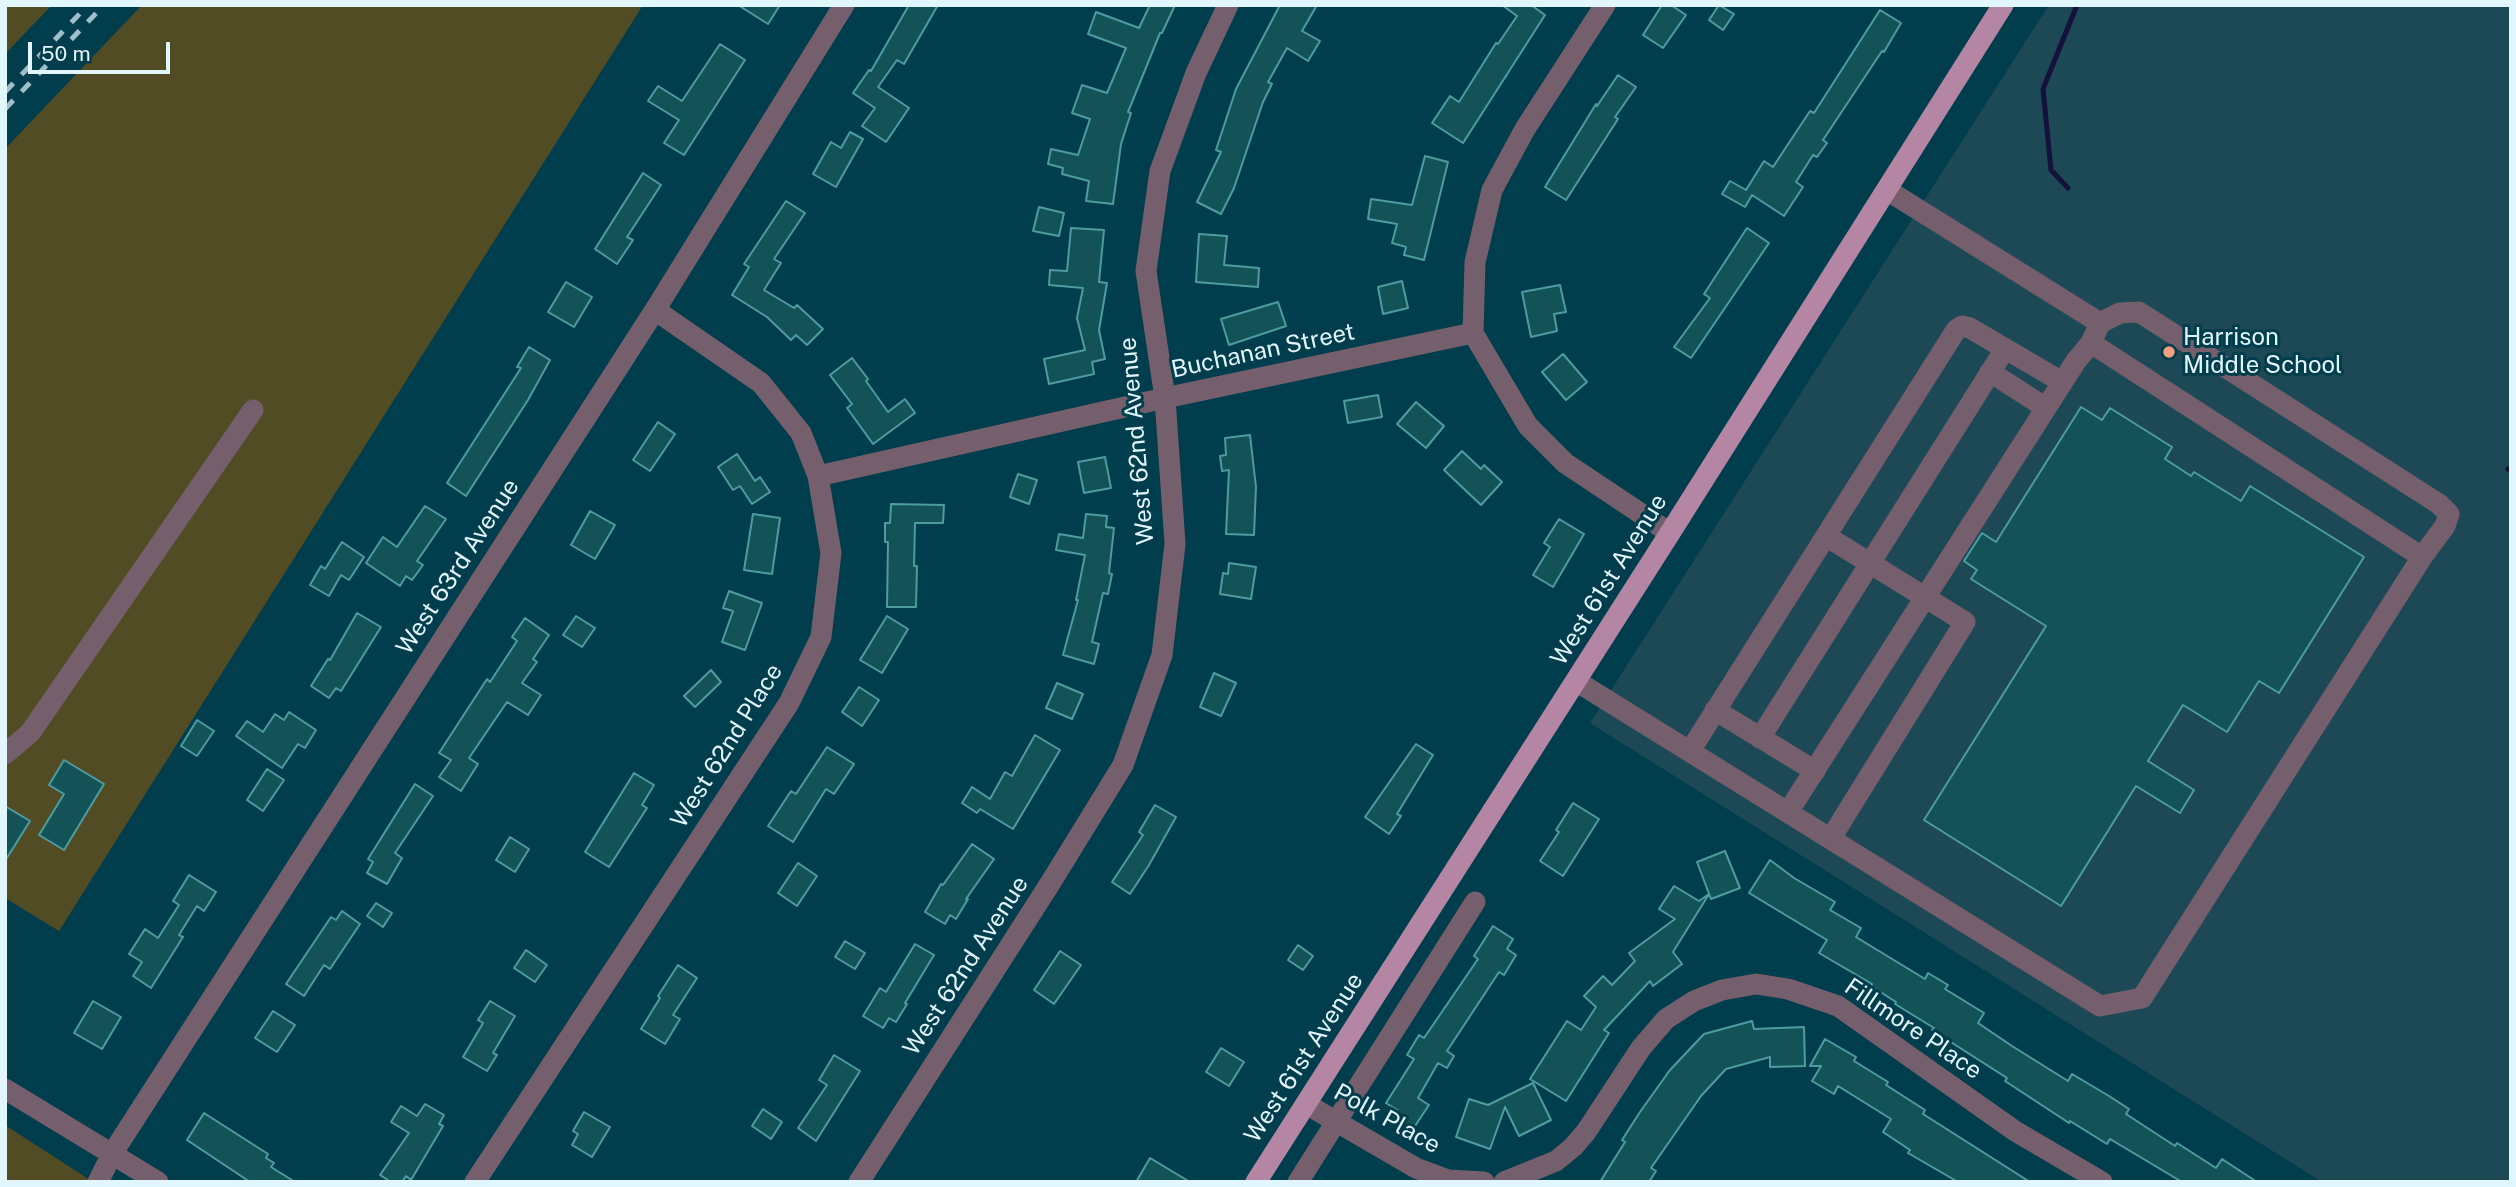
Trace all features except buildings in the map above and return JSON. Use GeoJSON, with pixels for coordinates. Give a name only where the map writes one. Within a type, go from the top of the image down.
{"type":"FeatureCollection","features":[{"type":"Feature","properties":{"kind":"main road","name":"West 61st Avenue"},"geometry":{"type":"LineString","coordinates":[[1256,1182],[2003,5]]}},
{"type":"Feature","properties":{"kind":"street","name":"West 63rd Avenue"},"geometry":{"type":"LineString","coordinates":[[98,1182],[112,1154],[655,310],[844,5]]}},
{"type":"Feature","properties":{"kind":"street","name":"West 62nd Avenue"},"geometry":{"type":"LineString","coordinates":[[859,1182],[1123,765],[1163,655],[1175,544],[1165,398],[1146,271],[1160,172],[1196,73],[1228,5]]}},
{"type":"Feature","properties":{"kind":"street"},"geometry":{"type":"LineString","coordinates":[[1605,5],[1525,129],[1492,190],[1475,262],[1473,333],[1528,426],[1565,463],[1670,533]]}},
{"type":"Feature","properties":{"kind":"street"},"geometry":{"type":"LineString","coordinates":[[1886,190],[2100,323]]}},
{"type":"Feature","properties":{"kind":"street","name":"West 62nd Place"},"geometry":{"type":"LineString","coordinates":[[475,1182],[789,704],[821,637],[831,553],[818,476],[801,433],[761,383],[655,310]]}},
{"type":"Feature","properties":{"kind":"street"},"geometry":{"type":"LineString","coordinates":[[1576,681],[2100,1006],[2141,998],[2422,557],[2445,526],[2449,514],[2439,504],[2138,312],[2120,313],[2100,323],[2091,343],[2062,382],[1788,812]]}},
{"type":"Feature","properties":{"kind":"street"},"geometry":{"type":"LineString","coordinates":[[1689,751],[1956,330],[1962,326],[2062,382]]}},
{"type":"Feature","properties":{"kind":"street","name":"Buchanan Street"},"geometry":{"type":"LineString","coordinates":[[818,476],[1165,398],[1473,333]]}},
{"type":"Feature","properties":{"kind":"street"},"geometry":{"type":"LineString","coordinates":[[2091,343],[2422,557]]}},
{"type":"Feature","properties":{"kind":"street"},"geometry":{"type":"LineString","coordinates":[[1760,738],[2005,349]]}},
{"type":"Feature","properties":{"kind":"street"},"geometry":{"type":"LineString","coordinates":[[1990,372],[2046,408]]}},
{"type":"Feature","properties":{"kind":"street"},"geometry":{"type":"LineString","coordinates":[[5,754],[30,733],[253,410]]}},
{"type":"Feature","properties":{"kind":"street"},"geometry":{"type":"LineString","coordinates":[[1826,536],[1965,622],[1831,838]]}},
{"type":"Feature","properties":{"kind":"street"},"geometry":{"type":"LineString","coordinates":[[1715,710],[1815,771]]}},
{"type":"Feature","properties":{"kind":"street"},"geometry":{"type":"LineString","coordinates":[[1298,1182],[1475,902]]}},
{"type":"Feature","properties":{"kind":"street","name":"Fillmore Place"},"geometry":{"type":"LineString","coordinates":[[1504,1182],[1556,1161],[1573,1147],[1586,1132],[1641,1048],[1666,1019],[1722,990],[1756,984],[1788,989],[1838,1006],[2015,1131],[2102,1182]]}},
{"type":"Feature","properties":{"kind":"street"},"geometry":{"type":"LineString","coordinates":[[5,1089],[158,1182]]}},
{"type":"Feature","properties":{"kind":"street","name":"Polk Place"},"geometry":{"type":"LineString","coordinates":[[1306,1104],[1416,1168],[1448,1180],[1484,1182]]}},
{"type":"Feature","properties":{"kind":"shaded area"},"geometry":{"type":"Polygon","coordinates":[[[5,5],[52,5],[5,54],[5,5]]]}},
{"type":"Feature","properties":{"kind":"shaded area"},"geometry":{"type":"Polygon","coordinates":[[[142,5],[643,5],[59,931],[5,898],[5,149],[142,5]]]}},
{"type":"Feature","properties":{"kind":"shaded area","name":"Harrison Middle School"},"geometry":{"type":"Polygon","coordinates":[[[2049,5],[2511,5],[2511,1182],[2322,1182],[1590,723],[2049,5]]]}},
{"type":"Feature","properties":{"kind":"shaded area"},"geometry":{"type":"Polygon","coordinates":[[[5,1125],[93,1182],[5,1182],[5,1125]]]}},
{"type":"Feature","properties":{"kind":"waterway"},"geometry":{"type":"LineString","coordinates":[[2068,188],[2051,170],[2043,89],[2077,5]]}},
{"type":"Feature","properties":{"kind":"railway"},"geometry":{"type":"LineString","coordinates":[[5,92],[88,5]]}},
{"type":"Feature","properties":{"kind":"railway"},"geometry":{"type":"LineString","coordinates":[[5,109],[104,5]]}},
{"type":"Feature","properties":{"kind":"place","name":"Harrison Middle School"},"geometry":{"type":"Point","coordinates":[2169,352]}}]}
